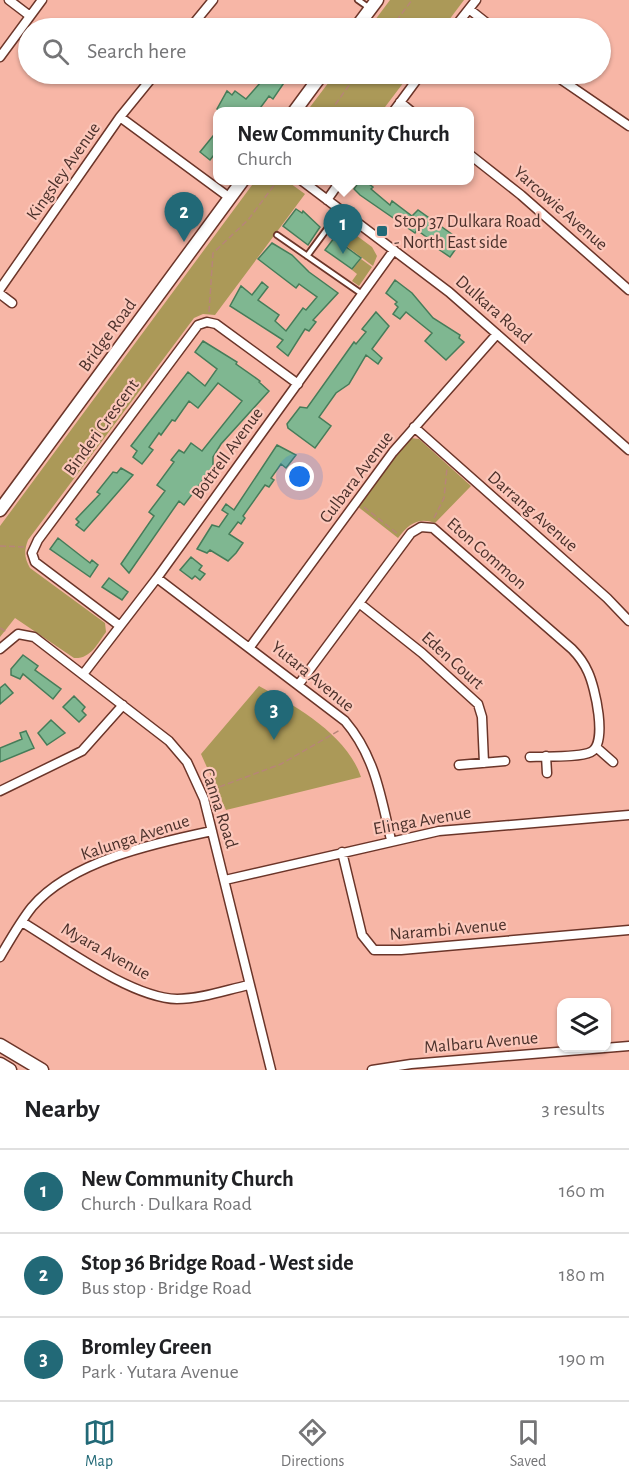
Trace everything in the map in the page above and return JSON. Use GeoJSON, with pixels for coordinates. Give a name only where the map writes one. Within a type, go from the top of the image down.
{"type":"FeatureCollection","features":[{"type":"Feature","properties":{"kind":"main road"},"geometry":{"type":"LineString","coordinates":[[364,18],[374,4]]}},
{"type":"Feature","properties":{"kind":"main road"},"geometry":{"type":"LineString","coordinates":[[297,107],[314,84]]}},
{"type":"Feature","properties":{"kind":"main road","name":"Bridge Road"},"geometry":{"type":"LineString","coordinates":[[0,510],[239,185]]}},
{"type":"Feature","properties":{"kind":"main road"},"geometry":{"type":"LineString","coordinates":[[0,1045],[42,1070]]}},
{"type":"Feature","properties":{"kind":"main road"},"geometry":{"type":"LineString","coordinates":[[0,1064],[10,1070]]}},
{"type":"Feature","properties":{"kind":"street"},"geometry":{"type":"LineString","coordinates":[[9,0],[30,16],[42,0]]}},
{"type":"Feature","properties":{"kind":"street"},"geometry":{"type":"LineString","coordinates":[[198,18],[213,0]]}},
{"type":"Feature","properties":{"kind":"street"},"geometry":{"type":"LineString","coordinates":[[462,18],[476,0]]}},
{"type":"Feature","properties":{"kind":"street"},"geometry":{"type":"LineString","coordinates":[[469,9],[480,18]]}},
{"type":"Feature","properties":{"kind":"street"},"geometry":{"type":"LineString","coordinates":[[0,57],[18,32]]}},
{"type":"Feature","properties":{"kind":"street","name":"Kingsley Avenue"},"geometry":{"type":"LineString","coordinates":[[0,289],[120,117],[147,84]]}},
{"type":"Feature","properties":{"kind":"street"},"geometry":{"type":"LineString","coordinates":[[396,107],[414,84]]}},
{"type":"Feature","properties":{"kind":"street"},"geometry":{"type":"LineString","coordinates":[[568,84],[629,126]]}},
{"type":"Feature","properties":{"kind":"street"},"geometry":{"type":"LineString","coordinates":[[400,102],[407,107]]}},
{"type":"Feature","properties":{"kind":"street"},"geometry":{"type":"LineString","coordinates":[[120,117],[230,198]]}},
{"type":"Feature","properties":{"kind":"street","name":"Yarcowie Avenue"},"geometry":{"type":"LineString","coordinates":[[474,158],[521,195],[629,290]]}},
{"type":"Feature","properties":{"kind":"street","name":"Dulkara Road"},"geometry":{"type":"LineString","coordinates":[[308,185],[425,272],[629,450]]}},
{"type":"Feature","properties":{"kind":"street"},"geometry":{"type":"LineString","coordinates":[[327,200],[338,185]]}},
{"type":"Feature","properties":{"kind":"street","name":"Bottrell Avenue"},"geometry":{"type":"LineString","coordinates":[[84,673],[157,578],[394,250]]}},
{"type":"Feature","properties":{"kind":"street"},"geometry":{"type":"LineString","coordinates":[[0,294],[12,303]]}},
{"type":"Feature","properties":{"kind":"street"},"geometry":{"type":"LineString","coordinates":[[207,322],[216,324],[298,384]]}},
{"type":"Feature","properties":{"kind":"street","name":"Binderi Crescent"},"geometry":{"type":"LineString","coordinates":[[33,548],[194,329],[207,322]]}},
{"type":"Feature","properties":{"kind":"street","name":"Culbara Avenue"},"geometry":{"type":"LineString","coordinates":[[250,647],[414,428],[497,334]]}},
{"type":"Feature","properties":{"kind":"street","name":"Darrang Avenue"},"geometry":{"type":"LineString","coordinates":[[414,428],[607,598],[629,621]]}},
{"type":"Feature","properties":{"kind":"street","name":"Eton Common"},"geometry":{"type":"LineString","coordinates":[[299,684],[405,540],[417,528],[430,527],[442,534],[583,661],[595,693],[600,734],[596,747]]}},
{"type":"Feature","properties":{"kind":"street"},"geometry":{"type":"LineString","coordinates":[[33,548],[33,559],[40,567],[120,626]]}},
{"type":"Feature","properties":{"kind":"street","name":"Yutara Avenue"},"geometry":{"type":"LineString","coordinates":[[157,578],[299,684],[348,725],[371,760],[391,840]]}},
{"type":"Feature","properties":{"kind":"street","name":"Eden Court"},"geometry":{"type":"LineString","coordinates":[[359,603],[422,653],[478,704],[482,717],[484,763]]}},
{"type":"Feature","properties":{"kind":"street","name":"Canna Road"},"geometry":{"type":"LineString","coordinates":[[0,649],[13,636],[22,633],[34,637],[84,673],[177,749],[194,774],[202,793],[225,880],[271,1070]]}},
{"type":"Feature","properties":{"kind":"street"},"geometry":{"type":"LineString","coordinates":[[0,791],[82,751],[123,705]]}},
{"type":"Feature","properties":{"kind":"street"},"geometry":{"type":"LineString","coordinates":[[530,757],[587,753],[596,747],[613,762]]}},
{"type":"Feature","properties":{"kind":"street"},"geometry":{"type":"LineString","coordinates":[[546,756],[547,773]]}},
{"type":"Feature","properties":{"kind":"street"},"geometry":{"type":"LineString","coordinates":[[459,765],[505,761]]}},
{"type":"Feature","properties":{"kind":"street","name":"Elinga Avenue"},"geometry":{"type":"LineString","coordinates":[[225,880],[391,840],[463,828],[629,815]]}},
{"type":"Feature","properties":{"kind":"street","name":"Kalunga Avenue"},"geometry":{"type":"LineString","coordinates":[[0,957],[33,906],[51,889],[81,870],[131,852],[212,831]]}},
{"type":"Feature","properties":{"kind":"street","name":"Narambi Avenue"},"geometry":{"type":"LineString","coordinates":[[342,852],[362,935],[374,950],[401,950],[629,930]]}},
{"type":"Feature","properties":{"kind":"street","name":"Myara Avenue"},"geometry":{"type":"LineString","coordinates":[[22,922],[110,975],[151,995],[185,999],[249,985]]}},
{"type":"Feature","properties":{"kind":"street","name":"Malbaru Avenue"},"geometry":{"type":"LineString","coordinates":[[372,1070],[629,1046]]}},
{"type":"Feature","properties":{"kind":"lane"},"geometry":{"type":"LineString","coordinates":[[358,0],[374,4]]}},
{"type":"Feature","properties":{"kind":"lane"},"geometry":{"type":"LineString","coordinates":[[307,256],[341,210]]}},
{"type":"Feature","properties":{"kind":"lane"},"geometry":{"type":"LineString","coordinates":[[277,235],[362,294]]}},
{"type":"Feature","properties":{"kind":"path"},"geometry":{"type":"LineString","coordinates":[[398,18],[412,0]]}},
{"type":"Feature","properties":{"kind":"path"},"geometry":{"type":"LineString","coordinates":[[333,107],[350,84]]}},
{"type":"Feature","properties":{"kind":"path"},"geometry":{"type":"LineString","coordinates":[[207,322],[212,300],[213,253],[248,220],[274,185]]}},
{"type":"Feature","properties":{"kind":"path"},"geometry":{"type":"LineString","coordinates":[[430,527],[444,498],[446,455]]}},
{"type":"Feature","properties":{"kind":"path"},"geometry":{"type":"LineString","coordinates":[[357,502],[405,540]]}},
{"type":"Feature","properties":{"kind":"path"},"geometry":{"type":"LineString","coordinates":[[0,546],[33,548]]}},
{"type":"Feature","properties":{"kind":"path"},"geometry":{"type":"LineString","coordinates":[[202,793],[281,764],[348,725]]}},
{"type":"Feature","properties":{"kind":"shaded area"},"geometry":{"type":"Polygon","coordinates":[[[390,0],[464,0],[450,18],[376,18],[390,0]]]}},
{"type":"Feature","properties":{"kind":"shaded area"},"geometry":{"type":"Polygon","coordinates":[[[327,84],[402,84],[385,107],[310,107],[327,84]]]}},
{"type":"Feature","properties":{"kind":"shaded area"},"geometry":{"type":"Polygon","coordinates":[[[252,185],[293,185],[305,194],[215,315],[203,314],[194,318],[28,540],[25,551],[30,568],[105,623],[106,632],[85,656],[74,658],[15,618],[0,637],[0,526],[252,185]]]}},
{"type":"Feature","properties":{"kind":"shaded area"},"geometry":{"type":"Polygon","coordinates":[[[345,227],[372,247],[377,256],[373,266],[336,238],[345,227]]]}},
{"type":"Feature","properties":{"kind":"shaded area"},"geometry":{"type":"Polygon","coordinates":[[[361,259],[372,267],[359,286],[352,281],[357,274],[352,270],[361,259]]]}},
{"type":"Feature","properties":{"kind":"shaded area"},"geometry":{"type":"Polygon","coordinates":[[[411,438],[419,439],[471,486],[435,523],[419,521],[414,523],[398,538],[357,506],[405,442],[411,438]]]}},
{"type":"Feature","properties":{"kind":"shaded area"},"geometry":{"type":"Polygon","coordinates":[[[259,686],[319,723],[344,748],[361,777],[226,810],[201,754],[259,686]]]}},
{"type":"Feature","properties":{"kind":"building"},"geometry":{"type":"Polygon","coordinates":[[[259,84],[283,84],[273,99],[269,96],[261,107],[218,107],[227,91],[232,95],[235,91],[246,99],[259,84]]]}},
{"type":"Feature","properties":{"kind":"building"},"geometry":{"type":"Polygon","coordinates":[[[213,136],[213,156],[210,160],[200,152],[213,136]]]}},
{"type":"Feature","properties":{"kind":"building"},"geometry":{"type":"Polygon","coordinates":[[[357,185],[370,185],[373,187],[371,189],[390,205],[392,201],[412,216],[418,210],[453,235],[455,240],[450,247],[455,250],[450,257],[428,242],[429,239],[417,230],[415,233],[354,189],[357,185]]]}},
{"type":"Feature","properties":{"kind":"building"},"geometry":{"type":"Polygon","coordinates":[[[296,209],[302,213],[303,211],[320,227],[308,245],[283,226],[296,209]]]}},
{"type":"Feature","properties":{"kind":"building"},"geometry":{"type":"Polygon","coordinates":[[[334,238],[361,258],[352,269],[325,250],[334,238]]]}},
{"type":"Feature","properties":{"kind":"building"},"geometry":{"type":"Polygon","coordinates":[[[272,243],[292,255],[309,272],[338,293],[313,320],[316,322],[309,331],[305,329],[288,356],[277,347],[283,340],[230,306],[241,286],[252,295],[262,282],[268,287],[258,300],[279,315],[275,321],[286,331],[303,308],[306,310],[317,297],[299,284],[296,288],[258,259],[272,243]]]}},
{"type":"Feature","properties":{"kind":"building"},"geometry":{"type":"Polygon","coordinates":[[[395,280],[412,293],[433,318],[460,335],[459,338],[464,342],[446,360],[425,341],[432,333],[406,312],[400,319],[393,314],[398,307],[395,304],[397,302],[386,293],[395,280]]]}},
{"type":"Feature","properties":{"kind":"building"},"geometry":{"type":"Polygon","coordinates":[[[376,312],[389,326],[372,349],[382,358],[378,364],[366,355],[349,384],[336,393],[319,417],[331,426],[315,448],[288,428],[287,424],[300,407],[307,408],[354,342],[356,344],[366,332],[362,329],[376,312]]]}},
{"type":"Feature","properties":{"kind":"building"},"geometry":{"type":"Polygon","coordinates":[[[203,341],[237,362],[236,364],[260,381],[269,391],[221,444],[213,457],[213,465],[209,472],[184,505],[179,501],[129,573],[121,564],[154,516],[149,512],[165,491],[157,485],[174,462],[171,460],[179,450],[184,453],[191,443],[202,451],[242,401],[218,383],[198,408],[189,401],[175,421],[172,420],[161,435],[159,433],[149,447],[153,450],[142,464],[133,457],[137,451],[131,446],[188,372],[205,386],[217,369],[195,352],[203,341]]]}},
{"type":"Feature","properties":{"kind":"building"},"geometry":{"type":"Polygon","coordinates":[[[277,445],[296,455],[286,468],[281,464],[271,478],[274,480],[269,487],[265,485],[243,516],[245,518],[241,524],[238,522],[229,534],[243,543],[236,553],[228,561],[210,550],[207,553],[197,549],[212,525],[219,527],[228,514],[222,510],[226,504],[234,510],[277,445]]]}},
{"type":"Feature","properties":{"kind":"building"},"geometry":{"type":"Polygon","coordinates":[[[121,468],[133,475],[84,531],[76,525],[79,522],[76,519],[100,494],[97,492],[113,472],[117,473],[121,468]]]}},
{"type":"Feature","properties":{"kind":"building"},"geometry":{"type":"Polygon","coordinates":[[[58,538],[90,563],[92,560],[98,565],[90,577],[50,549],[58,538]]]}},
{"type":"Feature","properties":{"kind":"building"},"geometry":{"type":"Polygon","coordinates":[[[191,557],[202,566],[199,570],[205,574],[200,580],[195,576],[192,579],[180,570],[191,557]]]}},
{"type":"Feature","properties":{"kind":"building"},"geometry":{"type":"Polygon","coordinates":[[[109,578],[128,592],[122,600],[102,587],[109,578]]]}},
{"type":"Feature","properties":{"kind":"building"},"geometry":{"type":"Polygon","coordinates":[[[23,655],[38,666],[35,670],[61,689],[53,699],[23,674],[20,679],[11,675],[11,669],[23,655]]]}},
{"type":"Feature","properties":{"kind":"building"},"geometry":{"type":"Polygon","coordinates":[[[5,684],[13,693],[0,704],[0,688],[5,684]]]}},
{"type":"Feature","properties":{"kind":"building"},"geometry":{"type":"Polygon","coordinates":[[[74,696],[85,707],[82,711],[86,715],[79,722],[63,707],[74,696]]]}},
{"type":"Feature","properties":{"kind":"building"},"geometry":{"type":"Polygon","coordinates":[[[51,720],[65,733],[47,745],[38,733],[51,720]]]}},
{"type":"Feature","properties":{"kind":"building"},"geometry":{"type":"Polygon","coordinates":[[[26,731],[34,748],[0,762],[0,748],[22,739],[20,733],[26,731]]]}},
{"type":"Feature","properties":{"kind":"place","name":"Stop 37 Dulkara Road - North East side"},"geometry":{"type":"Point","coordinates":[382,231]}},
{"type":"Feature","properties":{"kind":"place","name":"Stop 36 Bridge Road - West side"},"geometry":{"type":"Point","coordinates":[184,242]}},
{"type":"Feature","properties":{"kind":"place","name":"New Community Church"},"geometry":{"type":"Point","coordinates":[343,254]}},
{"type":"Feature","properties":{"kind":"place","name":"Bromley Green"},"geometry":{"type":"Point","coordinates":[274,740]}}]}
